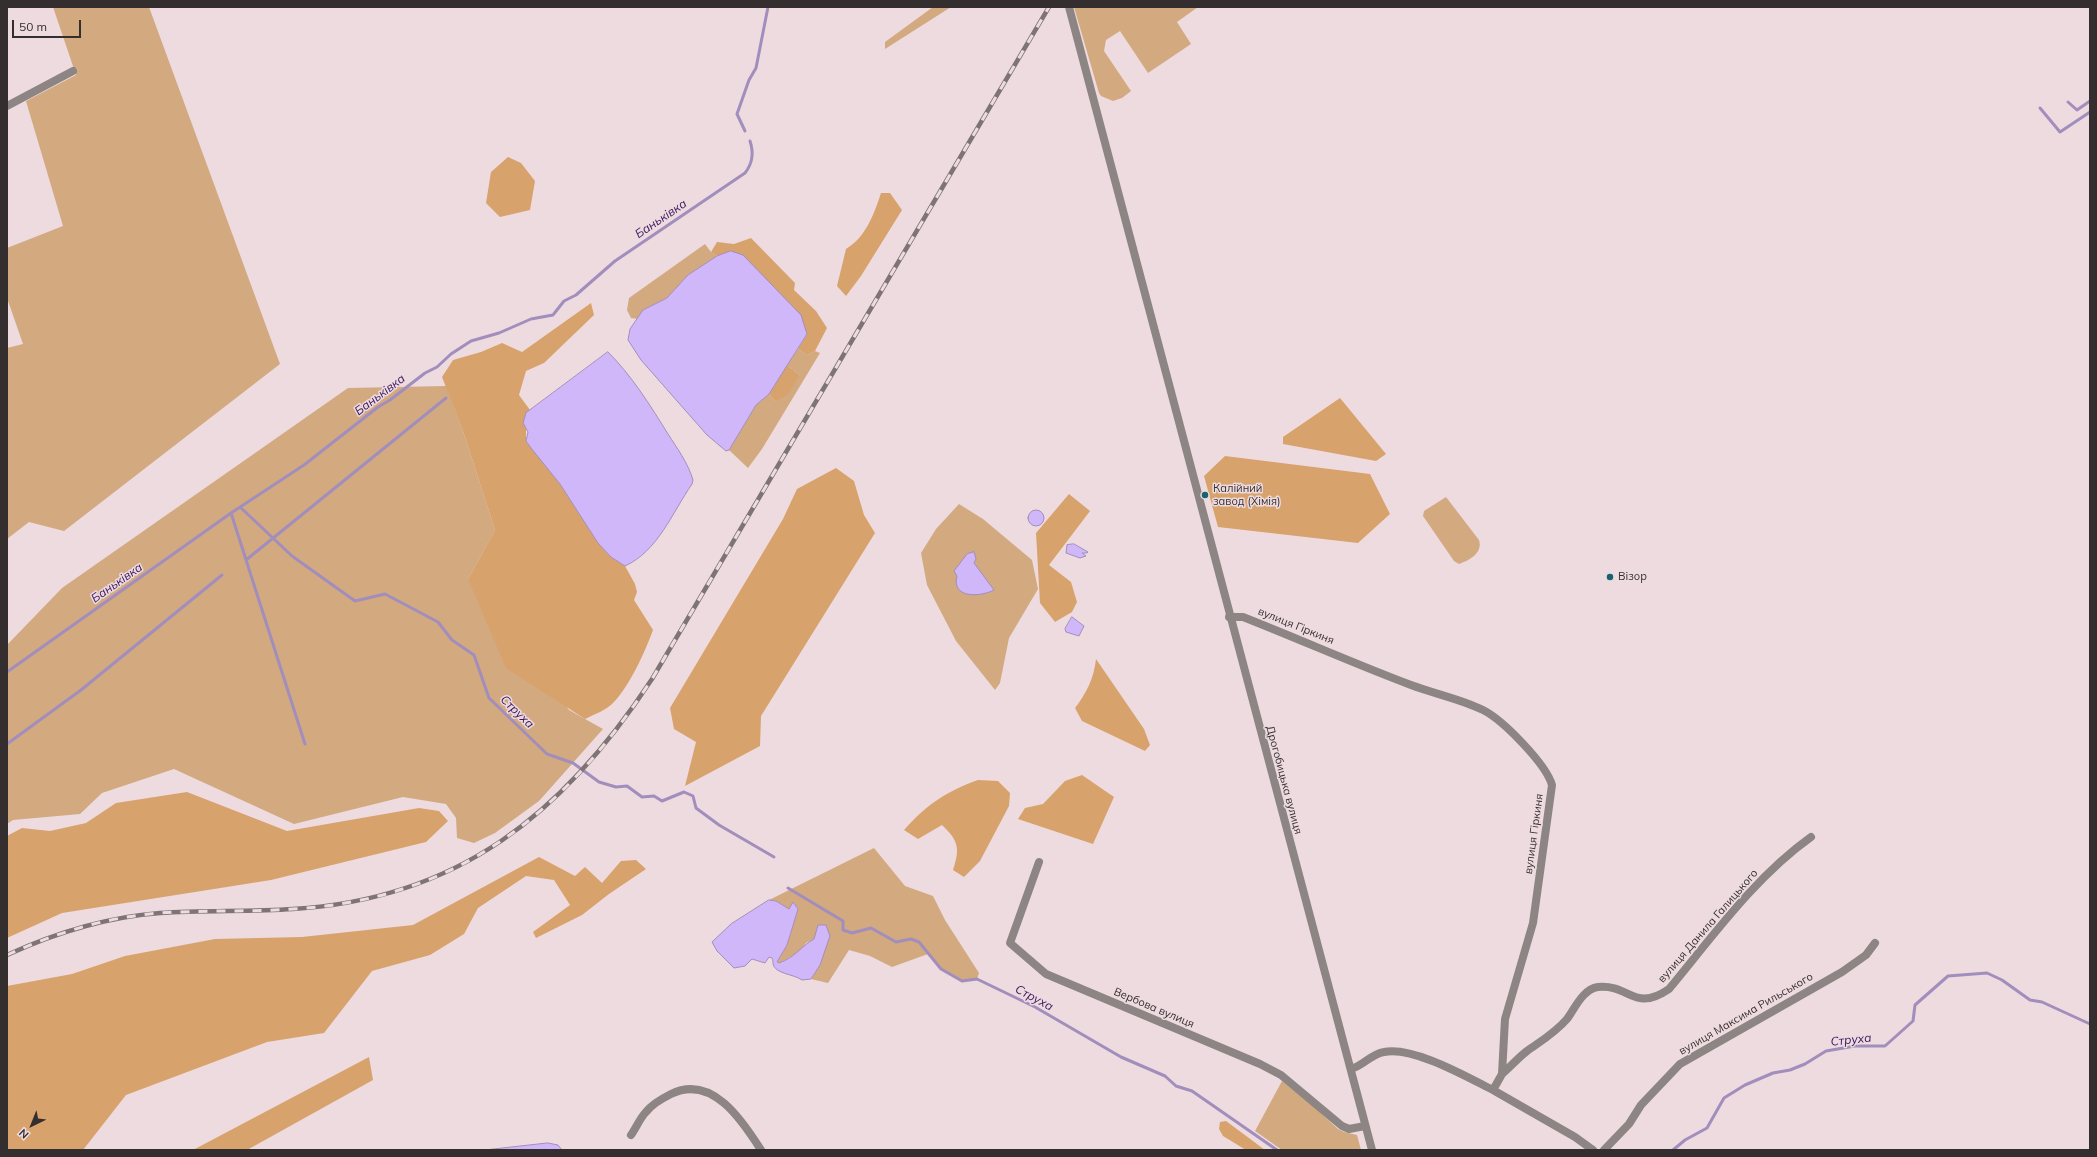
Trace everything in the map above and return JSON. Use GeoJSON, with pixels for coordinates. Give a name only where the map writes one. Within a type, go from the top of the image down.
{"type":"FeatureCollection","features":[{"type":"Feature","properties":{"kind":"street","name":"Дрогобицька вулиця"},"geometry":{"type":"LineString","coordinates":[[1069,7],[1229,617],[1372,1150]]}},
{"type":"Feature","properties":{"kind":"street"},"geometry":{"type":"LineString","coordinates":[[7,106],[73,71]]}},
{"type":"Feature","properties":{"kind":"street","name":"вулиця Гіркиня"},"geometry":{"type":"LineString","coordinates":[[1229,617],[1243,616],[1411,685],[1483,710],[1503,725],[1542,765],[1549,776],[1552,784],[1533,923],[1505,1019],[1502,1074],[1493,1090]]}},
{"type":"Feature","properties":{"kind":"street","name":"вулиця Данила Галицького"},"geometry":{"type":"LineString","coordinates":[[1502,1074],[1526,1052],[1556,1031],[1589,990],[1598,987],[1612,988],[1647,1000],[1658,997],[1670,989],[1743,901],[1778,864],[1811,837]]}},
{"type":"Feature","properties":{"kind":"street","name":"Вербова вулиця"},"geometry":{"type":"LineString","coordinates":[[1039,862],[1010,943],[1046,974],[1260,1064],[1281,1075],[1342,1126],[1349,1129],[1365,1126]]}},
{"type":"Feature","properties":{"kind":"street","name":"вулиця Максима Рильського"},"geometry":{"type":"LineString","coordinates":[[1604,1150],[1629,1124],[1641,1105],[1680,1064],[1842,972],[1866,955],[1875,943]]}},
{"type":"Feature","properties":{"kind":"street"},"geometry":{"type":"LineString","coordinates":[[1351,1070],[1383,1052],[1393,1052],[1444,1065],[1493,1090],[1575,1137],[1593,1150]]}},
{"type":"Feature","properties":{"kind":"street"},"geometry":{"type":"LineString","coordinates":[[631,1135],[646,1112],[663,1098],[678,1091],[694,1088],[706,1091],[726,1104],[743,1122],[761,1150]]}},
{"type":"Feature","properties":{"kind":"shaded area"},"geometry":{"type":"Polygon","coordinates":[[[53,7],[149,7],[280,364],[64,531],[29,522],[7,539],[7,348],[23,344],[7,298],[7,248],[63,226],[26,101],[76,75],[53,7]]]}},
{"type":"Feature","properties":{"kind":"shaded area"},"geometry":{"type":"Polygon","coordinates":[[[933,7],[951,7],[885,49],[885,42],[933,7]]]}},
{"type":"Feature","properties":{"kind":"shaded area"},"geometry":{"type":"Polygon","coordinates":[[[1074,7],[1198,7],[1177,22],[1191,44],[1148,73],[1120,31],[1106,40],[1104,51],[1131,91],[1122,98],[1113,101],[1101,96],[1099,93],[1074,7]]]}},
{"type":"Feature","properties":{"kind":"shaded area"},"geometry":{"type":"Polygon","coordinates":[[[508,157],[521,163],[535,181],[530,210],[500,217],[486,203],[491,172],[508,157]]]}},
{"type":"Feature","properties":{"kind":"shaded area"},"geometry":{"type":"Polygon","coordinates":[[[881,193],[890,193],[902,210],[861,276],[846,296],[837,286],[846,249],[864,232],[872,217],[881,193]]]}},
{"type":"Feature","properties":{"kind":"shaded area"},"geometry":{"type":"Polygon","coordinates":[[[751,238],[795,283],[794,290],[816,311],[827,328],[815,351],[807,355],[798,349],[807,334],[731,251],[717,256],[711,252],[717,242],[734,244],[751,238]]]}},
{"type":"Feature","properties":{"kind":"shaded area"},"geometry":{"type":"Polygon","coordinates":[[[705,244],[711,252],[717,256],[688,275],[667,298],[643,310],[638,319],[631,318],[627,310],[629,298],[705,244]]]}},
{"type":"Feature","properties":{"kind":"shaded area"},"geometry":{"type":"Polygon","coordinates":[[[731,251],[743,255],[801,315],[807,334],[769,394],[756,405],[729,450],[726,451],[707,435],[641,360],[628,340],[630,329],[643,310],[667,298],[688,275],[717,256],[731,251]]]}},
{"type":"Feature","properties":{"kind":"shaded area"},"geometry":{"type":"Polygon","coordinates":[[[591,303],[594,315],[544,363],[526,371],[519,395],[530,410],[526,413],[526,441],[560,484],[598,543],[611,557],[625,566],[635,584],[637,592],[634,600],[653,630],[636,668],[620,695],[614,702],[601,712],[585,719],[506,668],[468,579],[495,530],[463,431],[442,377],[453,360],[481,352],[502,343],[522,352],[591,303]]]}},
{"type":"Feature","properties":{"kind":"shaded area"},"geometry":{"type":"Polygon","coordinates":[[[798,349],[807,355],[815,351],[820,353],[762,449],[748,468],[729,450],[756,405],[769,394],[775,401],[800,375],[787,365],[798,349]]]}},
{"type":"Feature","properties":{"kind":"shaded area"},"geometry":{"type":"Polygon","coordinates":[[[608,352],[633,381],[647,402],[682,456],[693,480],[671,519],[655,541],[647,551],[625,566],[611,557],[598,543],[560,484],[526,441],[528,432],[523,423],[526,413],[608,352]]]}},
{"type":"Feature","properties":{"kind":"shaded area"},"geometry":{"type":"Polygon","coordinates":[[[787,365],[800,375],[787,395],[775,401],[769,394],[787,365]]]}},
{"type":"Feature","properties":{"kind":"shaded area"},"geometry":{"type":"Polygon","coordinates":[[[446,386],[463,431],[495,530],[468,579],[569,710],[603,729],[539,801],[495,833],[474,843],[457,838],[456,818],[446,804],[403,797],[294,824],[174,769],[102,793],[80,814],[13,820],[7,824],[7,645],[62,588],[348,388],[446,386]]]}},
{"type":"Feature","properties":{"kind":"shaded area"},"geometry":{"type":"Polygon","coordinates":[[[1340,398],[1386,454],[1376,461],[1283,444],[1283,437],[1340,398]]]}},
{"type":"Feature","properties":{"kind":"shaded area"},"geometry":{"type":"Polygon","coordinates":[[[1225,456],[1370,474],[1390,514],[1358,543],[1218,527],[1204,476],[1225,456]]]}},
{"type":"Feature","properties":{"kind":"shaded area"},"geometry":{"type":"Polygon","coordinates":[[[836,468],[854,481],[864,515],[875,533],[761,716],[760,746],[685,786],[696,742],[674,729],[670,708],[783,519],[797,489],[836,468]]]}},
{"type":"Feature","properties":{"kind":"shaded area"},"geometry":{"type":"Polygon","coordinates":[[[1069,494],[1090,511],[1049,565],[1071,582],[1077,602],[1072,612],[1055,622],[1040,603],[1036,533],[1069,494]]]}},
{"type":"Feature","properties":{"kind":"shaded area"},"geometry":{"type":"Polygon","coordinates":[[[1446,497],[1479,540],[1480,545],[1475,555],[1459,564],[1454,561],[1423,516],[1424,511],[1446,497]]]}},
{"type":"Feature","properties":{"kind":"shaded area"},"geometry":{"type":"Polygon","coordinates":[[[959,504],[983,519],[1032,560],[1038,589],[1009,638],[1000,683],[995,690],[956,641],[927,585],[921,553],[936,529],[959,504]]]}},
{"type":"Feature","properties":{"kind":"shaded area"},"geometry":{"type":"Polygon","coordinates":[[[1036,510],[1042,512],[1044,518],[1042,524],[1036,526],[1030,524],[1028,518],[1030,512],[1036,510]]]}},
{"type":"Feature","properties":{"kind":"shaded area"},"geometry":{"type":"Polygon","coordinates":[[[1074,544],[1088,552],[1082,553],[1086,556],[1080,558],[1066,553],[1067,545],[1074,544]]]}},
{"type":"Feature","properties":{"kind":"shaded area"},"geometry":{"type":"Polygon","coordinates":[[[974,552],[976,559],[974,563],[994,590],[975,595],[968,594],[958,589],[956,583],[957,576],[954,571],[967,554],[974,552]]]}},
{"type":"Feature","properties":{"kind":"shaded area"},"geometry":{"type":"Polygon","coordinates":[[[1072,617],[1084,626],[1079,636],[1066,632],[1065,629],[1072,617]]]}},
{"type":"Feature","properties":{"kind":"shaded area"},"geometry":{"type":"Polygon","coordinates":[[[1096,659],[1144,729],[1150,745],[1145,751],[1082,721],[1075,708],[1089,685],[1096,659]]]}},
{"type":"Feature","properties":{"kind":"shaded area"},"geometry":{"type":"Polygon","coordinates":[[[1082,775],[1114,797],[1093,844],[1018,819],[1025,808],[1043,804],[1065,781],[1082,775]]]}},
{"type":"Feature","properties":{"kind":"shaded area"},"geometry":{"type":"Polygon","coordinates":[[[978,780],[998,781],[1010,793],[1009,806],[980,861],[964,877],[953,870],[957,856],[955,841],[942,825],[918,839],[904,830],[929,806],[956,789],[978,780]]]}},
{"type":"Feature","properties":{"kind":"shaded area"},"geometry":{"type":"Polygon","coordinates":[[[187,792],[287,831],[419,808],[439,811],[448,821],[426,842],[271,880],[62,913],[7,938],[7,836],[22,828],[50,831],[86,823],[116,803],[187,792]]]}},
{"type":"Feature","properties":{"kind":"shaded area"},"geometry":{"type":"Polygon","coordinates":[[[874,848],[905,886],[933,896],[945,920],[979,973],[977,979],[962,981],[941,969],[928,954],[892,967],[870,956],[849,950],[828,983],[811,979],[820,965],[824,951],[814,939],[806,943],[801,951],[780,963],[777,962],[787,945],[798,909],[794,903],[789,909],[776,901],[769,900],[874,848]]]}},
{"type":"Feature","properties":{"kind":"shaded area"},"geometry":{"type":"Polygon","coordinates":[[[539,857],[575,876],[585,867],[602,883],[621,861],[636,860],[646,869],[609,894],[582,915],[536,938],[533,932],[570,905],[554,880],[526,876],[478,908],[464,934],[430,955],[372,971],[324,1033],[267,1042],[126,1095],[83,1150],[7,1150],[7,986],[72,974],[125,956],[215,939],[302,937],[413,925],[539,857]]]}},
{"type":"Feature","properties":{"kind":"shaded area"},"geometry":{"type":"Polygon","coordinates":[[[769,900],[776,901],[789,909],[793,902],[798,909],[787,945],[777,962],[779,963],[790,958],[814,939],[818,925],[826,925],[830,936],[820,965],[811,979],[802,980],[777,970],[774,967],[772,958],[769,957],[765,963],[752,959],[745,966],[734,968],[717,951],[712,942],[731,924],[769,900]]]}},
{"type":"Feature","properties":{"kind":"shaded area"},"geometry":{"type":"Polygon","coordinates":[[[369,1057],[373,1080],[247,1150],[193,1150],[369,1057]]]}},
{"type":"Feature","properties":{"kind":"shaded area"},"geometry":{"type":"Polygon","coordinates":[[[1282,1081],[1311,1104],[1338,1129],[1357,1135],[1361,1150],[1282,1150],[1255,1131],[1282,1081]]]}},
{"type":"Feature","properties":{"kind":"shaded area"},"geometry":{"type":"Polygon","coordinates":[[[1226,1121],[1265,1150],[1246,1150],[1223,1136],[1219,1129],[1220,1122],[1226,1121]]]}},
{"type":"Feature","properties":{"kind":"shaded area"},"geometry":{"type":"Polygon","coordinates":[[[548,1143],[558,1145],[562,1150],[485,1150],[548,1143]]]}},
{"type":"Feature","properties":{"kind":"waterway","name":"Баньківка"},"geometry":{"type":"LineString","coordinates":[[745,131],[737,114],[749,80],[756,68],[768,7]]}},
{"type":"Feature","properties":{"kind":"waterway"},"geometry":{"type":"LineString","coordinates":[[2068,102],[2077,110],[2090,101]]}},
{"type":"Feature","properties":{"kind":"waterway"},"geometry":{"type":"LineString","coordinates":[[2040,108],[2060,132],[2090,112]]}},
{"type":"Feature","properties":{"kind":"waterway","name":"Баньківка"},"geometry":{"type":"LineString","coordinates":[[7,672],[231,513],[304,465],[378,407],[390,400],[425,373],[437,367],[451,354],[471,341],[499,333],[531,319],[553,315],[564,301],[576,295],[615,261],[745,173],[752,158],[750,141]]}},
{"type":"Feature","properties":{"kind":"waterway"},"geometry":{"type":"LineString","coordinates":[[246,560],[446,398]]}},
{"type":"Feature","properties":{"kind":"waterway","name":"Струха"},"geometry":{"type":"LineString","coordinates":[[240,507],[292,556],[355,601],[385,594],[438,622],[452,640],[474,655],[489,698],[547,754],[573,763],[599,782],[616,787],[627,786],[642,797],[654,796],[662,801],[684,792],[693,796],[696,808],[719,825],[774,857]]}},
{"type":"Feature","properties":{"kind":"waterway"},"geometry":{"type":"LineString","coordinates":[[231,513],[305,744]]}},
{"type":"Feature","properties":{"kind":"waterway"},"geometry":{"type":"LineString","coordinates":[[7,744],[81,690],[222,575]]}},
{"type":"Feature","properties":{"kind":"waterway","name":"Струха"},"geometry":{"type":"LineString","coordinates":[[788,888],[843,921],[843,930],[852,933],[871,928],[896,942],[911,939],[919,942],[941,969],[962,981],[977,979],[1035,1007],[1121,1057],[1165,1076],[1176,1086],[1192,1091],[1277,1150]]}},
{"type":"Feature","properties":{"kind":"waterway","name":"Струха"},"geometry":{"type":"LineString","coordinates":[[1673,1150],[1685,1140],[1707,1128],[1724,1098],[1745,1085],[1773,1073],[1790,1070],[1805,1064],[1826,1051],[1855,1046],[1885,1046],[1913,1021],[1915,1005],[1948,976],[1987,973],[2002,980],[2030,1000],[2042,1002],[2090,1024]]}},
{"type":"Feature","properties":{"kind":"railway"},"geometry":{"type":"LineString","coordinates":[[7,955],[63,933],[120,918],[177,912],[293,909],[352,902],[407,888],[456,867],[502,840],[544,808],[582,770],[618,727],[652,679],[1049,7]]}},
{"type":"Feature","properties":{"kind":"place","name":"Калійний завод (Хімія)"},"geometry":{"type":"Point","coordinates":[1205,495]}},
{"type":"Feature","properties":{"kind":"place","name":"Візор"},"geometry":{"type":"Point","coordinates":[1610,577]}}]}
